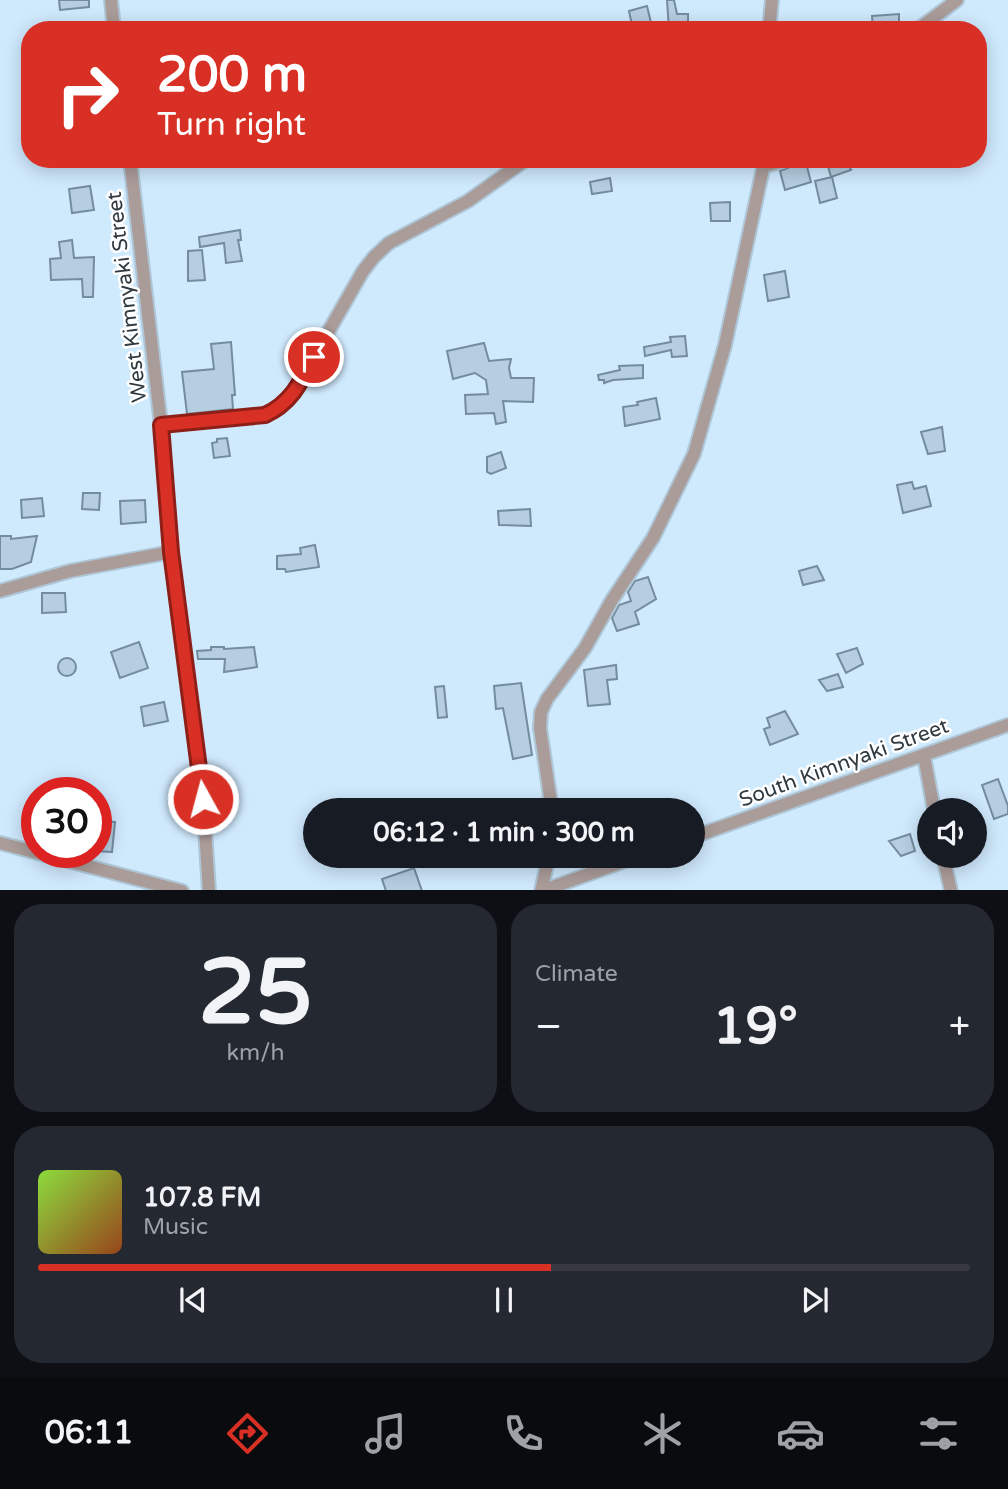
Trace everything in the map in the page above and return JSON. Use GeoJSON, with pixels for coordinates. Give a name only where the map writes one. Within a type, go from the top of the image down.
{"type":"FeatureCollection","features":[{"type":"Feature","properties":{"kind":"street"},"geometry":{"type":"LineString","coordinates":[[111,0],[113,21]]}},
{"type":"Feature","properties":{"kind":"street"},"geometry":{"type":"LineString","coordinates":[[770,21],[772,0]]}},
{"type":"Feature","properties":{"kind":"street"},"geometry":{"type":"LineString","coordinates":[[929,21],[957,0]]}},
{"type":"Feature","properties":{"kind":"street","name":"West Kimnyaki Street"},"geometry":{"type":"LineString","coordinates":[[131,168],[161,425],[171,552],[203,799],[209,890]]}},
{"type":"Feature","properties":{"kind":"street"},"geometry":{"type":"LineString","coordinates":[[161,425],[265,415],[278,409],[303,380],[363,271],[374,257],[389,243],[468,201],[514,168]]}},
{"type":"Feature","properties":{"kind":"street"},"geometry":{"type":"LineString","coordinates":[[550,798],[540,728],[541,712],[547,699],[585,648],[612,600],[653,538],[694,454],[725,345],[763,168]]}},
{"type":"Feature","properties":{"kind":"street"},"geometry":{"type":"LineString","coordinates":[[0,591],[80,569],[171,552]]}},
{"type":"Feature","properties":{"kind":"street","name":"South Kimnyaki Street"},"geometry":{"type":"LineString","coordinates":[[705,833],[1008,725]]}},
{"type":"Feature","properties":{"kind":"street"},"geometry":{"type":"LineString","coordinates":[[924,755],[932,798]]}},
{"type":"Feature","properties":{"kind":"street"},"geometry":{"type":"LineString","coordinates":[[0,843],[178,890]]}},
{"type":"Feature","properties":{"kind":"street"},"geometry":{"type":"LineString","coordinates":[[542,890],[547,868]]}},
{"type":"Feature","properties":{"kind":"street"},"geometry":{"type":"LineString","coordinates":[[545,890],[606,868]]}},
{"type":"Feature","properties":{"kind":"street"},"geometry":{"type":"LineString","coordinates":[[946,868],[951,890]]}},
{"type":"Feature","properties":{"kind":"building"},"geometry":{"type":"Polygon","coordinates":[[[59,0],[89,0],[89,7],[60,10],[59,0]]]}},
{"type":"Feature","properties":{"kind":"building"},"geometry":{"type":"Polygon","coordinates":[[[667,0],[674,0],[677,14],[688,14],[688,21],[668,21],[667,0]]]}},
{"type":"Feature","properties":{"kind":"building"},"geometry":{"type":"Polygon","coordinates":[[[647,6],[651,21],[631,21],[629,11],[647,6]]]}},
{"type":"Feature","properties":{"kind":"building"},"geometry":{"type":"Polygon","coordinates":[[[899,14],[899,21],[872,21],[872,16],[899,14]]]}},
{"type":"Feature","properties":{"kind":"building"},"geometry":{"type":"Polygon","coordinates":[[[788,168],[807,168],[811,182],[785,190],[780,171],[788,168]]]}},
{"type":"Feature","properties":{"kind":"building"},"geometry":{"type":"Polygon","coordinates":[[[828,168],[850,168],[851,170],[831,177],[828,168]]]}},
{"type":"Feature","properties":{"kind":"building"},"geometry":{"type":"Polygon","coordinates":[[[832,177],[837,198],[820,203],[815,181],[832,177]]]}},
{"type":"Feature","properties":{"kind":"building"},"geometry":{"type":"Polygon","coordinates":[[[610,178],[612,191],[592,194],[590,182],[610,178]]]}},
{"type":"Feature","properties":{"kind":"building"},"geometry":{"type":"Polygon","coordinates":[[[90,186],[94,210],[72,213],[69,189],[90,186]]]}},
{"type":"Feature","properties":{"kind":"building"},"geometry":{"type":"Polygon","coordinates":[[[730,202],[730,221],[711,221],[710,203],[730,202]]]}},
{"type":"Feature","properties":{"kind":"building"},"geometry":{"type":"Polygon","coordinates":[[[240,230],[241,240],[238,240],[242,261],[226,263],[224,243],[200,247],[199,237],[240,230]]]}},
{"type":"Feature","properties":{"kind":"building"},"geometry":{"type":"Polygon","coordinates":[[[72,240],[74,258],[94,257],[93,297],[83,297],[82,279],[51,280],[50,259],[61,258],[59,242],[72,240]]]}},
{"type":"Feature","properties":{"kind":"building"},"geometry":{"type":"Polygon","coordinates":[[[202,250],[205,280],[188,281],[188,251],[202,250]]]}},
{"type":"Feature","properties":{"kind":"building"},"geometry":{"type":"Polygon","coordinates":[[[785,271],[789,297],[768,301],[764,275],[785,271]]]}},
{"type":"Feature","properties":{"kind":"building"},"geometry":{"type":"Polygon","coordinates":[[[685,336],[687,356],[672,357],[671,350],[645,356],[644,347],[671,342],[670,337],[685,336]]]}},
{"type":"Feature","properties":{"kind":"building"},"geometry":{"type":"Polygon","coordinates":[[[231,342],[235,395],[232,395],[233,409],[187,414],[182,372],[214,369],[211,344],[231,342]]]}},
{"type":"Feature","properties":{"kind":"building"},"geometry":{"type":"Polygon","coordinates":[[[484,343],[489,361],[511,359],[511,378],[534,378],[533,402],[503,401],[506,422],[496,424],[494,413],[466,414],[465,395],[488,394],[486,380],[475,373],[453,379],[447,351],[484,343]]]}},
{"type":"Feature","properties":{"kind":"building"},"geometry":{"type":"Polygon","coordinates":[[[643,365],[643,378],[604,383],[604,380],[599,380],[598,375],[620,370],[619,366],[643,365]]]}},
{"type":"Feature","properties":{"kind":"building"},"geometry":{"type":"Polygon","coordinates":[[[656,398],[660,419],[625,426],[623,407],[656,398]]]}},
{"type":"Feature","properties":{"kind":"building"},"geometry":{"type":"Polygon","coordinates":[[[942,427],[945,451],[928,454],[921,432],[942,427]]]}},
{"type":"Feature","properties":{"kind":"building"},"geometry":{"type":"Polygon","coordinates":[[[227,438],[230,456],[214,458],[212,443],[217,442],[217,439],[227,438]]]}},
{"type":"Feature","properties":{"kind":"building"},"geometry":{"type":"Polygon","coordinates":[[[501,452],[506,468],[491,474],[487,472],[487,457],[501,452]]]}},
{"type":"Feature","properties":{"kind":"building"},"geometry":{"type":"Polygon","coordinates":[[[912,482],[914,489],[926,486],[931,506],[903,513],[897,485],[912,482]]]}},
{"type":"Feature","properties":{"kind":"building"},"geometry":{"type":"Polygon","coordinates":[[[83,493],[100,493],[99,510],[82,509],[83,493]]]}},
{"type":"Feature","properties":{"kind":"building"},"geometry":{"type":"Polygon","coordinates":[[[42,498],[44,516],[22,518],[21,500],[42,498]]]}},
{"type":"Feature","properties":{"kind":"building"},"geometry":{"type":"Polygon","coordinates":[[[145,500],[146,522],[121,524],[120,501],[145,500]]]}},
{"type":"Feature","properties":{"kind":"building"},"geometry":{"type":"Polygon","coordinates":[[[530,509],[531,526],[499,525],[498,511],[530,509]]]}},
{"type":"Feature","properties":{"kind":"building"},"geometry":{"type":"Polygon","coordinates":[[[0,536],[11,536],[11,539],[37,536],[31,562],[12,569],[0,569],[0,536]]]}},
{"type":"Feature","properties":{"kind":"building"},"geometry":{"type":"Polygon","coordinates":[[[315,545],[319,567],[286,572],[285,569],[277,569],[277,556],[301,554],[300,548],[315,545]]]}},
{"type":"Feature","properties":{"kind":"building"},"geometry":{"type":"Polygon","coordinates":[[[817,566],[824,580],[803,585],[799,571],[817,566]]]}},
{"type":"Feature","properties":{"kind":"building"},"geometry":{"type":"Polygon","coordinates":[[[648,577],[656,599],[635,612],[639,624],[617,631],[612,618],[619,605],[631,601],[628,592],[635,581],[648,577]]]}},
{"type":"Feature","properties":{"kind":"building"},"geometry":{"type":"Polygon","coordinates":[[[42,593],[65,593],[66,612],[42,613],[42,593]]]}},
{"type":"Feature","properties":{"kind":"building"},"geometry":{"type":"Polygon","coordinates":[[[139,642],[148,668],[120,678],[111,652],[139,642]]]}},
{"type":"Feature","properties":{"kind":"building"},"geometry":{"type":"Polygon","coordinates":[[[211,647],[254,647],[257,667],[224,672],[225,659],[198,659],[197,651],[211,650],[211,647]]]}},
{"type":"Feature","properties":{"kind":"building"},"geometry":{"type":"Polygon","coordinates":[[[857,648],[863,664],[846,673],[837,654],[857,648]]]}},
{"type":"Feature","properties":{"kind":"building"},"geometry":{"type":"Polygon","coordinates":[[[67,658],[73,661],[76,667],[73,673],[67,676],[61,673],[58,667],[61,661],[67,658]]]}},
{"type":"Feature","properties":{"kind":"building"},"geometry":{"type":"Polygon","coordinates":[[[616,665],[617,679],[607,680],[610,704],[588,706],[584,670],[616,665]]]}},
{"type":"Feature","properties":{"kind":"building"},"geometry":{"type":"Polygon","coordinates":[[[838,674],[843,687],[827,691],[819,680],[838,674]]]}},
{"type":"Feature","properties":{"kind":"building"},"geometry":{"type":"Polygon","coordinates":[[[521,683],[532,755],[513,759],[503,708],[496,709],[494,686],[521,683]]]}},
{"type":"Feature","properties":{"kind":"building"},"geometry":{"type":"Polygon","coordinates":[[[444,686],[447,717],[438,718],[435,687],[444,686]]]}},
{"type":"Feature","properties":{"kind":"building"},"geometry":{"type":"Polygon","coordinates":[[[164,702],[168,721],[144,726],[141,707],[164,702]]]}},
{"type":"Feature","properties":{"kind":"building"},"geometry":{"type":"Polygon","coordinates":[[[785,711],[798,734],[770,745],[764,729],[770,727],[767,718],[785,711]]]}},
{"type":"Feature","properties":{"kind":"building"},"geometry":{"type":"Polygon","coordinates":[[[998,779],[1008,806],[1008,814],[994,819],[982,785],[998,779]]]}},
{"type":"Feature","properties":{"kind":"building"},"geometry":{"type":"Polygon","coordinates":[[[112,822],[115,822],[112,852],[112,822]]]}},
{"type":"Feature","properties":{"kind":"building"},"geometry":{"type":"Polygon","coordinates":[[[910,834],[915,851],[901,856],[889,841],[910,834]]]}},
{"type":"Feature","properties":{"kind":"building"},"geometry":{"type":"Polygon","coordinates":[[[414,868],[422,890],[386,890],[382,879],[414,868]]]}},
{"type":"Feature","properties":{"kind":"route"},"geometry":{"type":"LineString","coordinates":[[203,799],[171,552],[161,425],[265,415],[278,409],[291,397],[314,357]]}}]}
